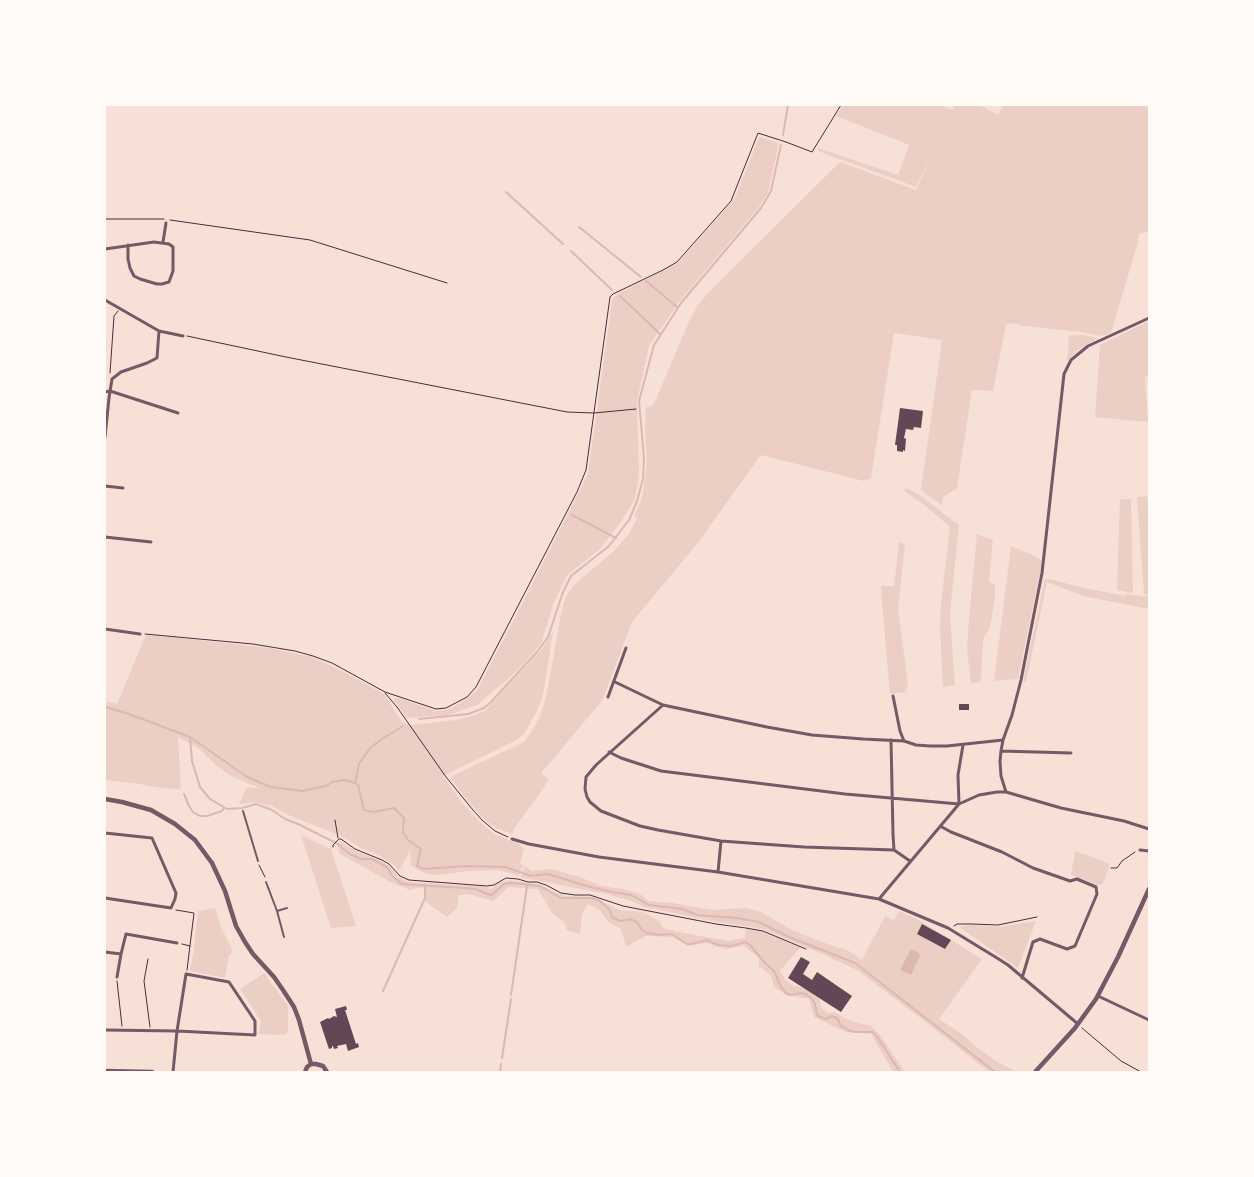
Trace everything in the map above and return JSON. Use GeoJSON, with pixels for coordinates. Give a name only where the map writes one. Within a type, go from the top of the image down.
{"type":"FeatureCollection","features":[{"type":"Feature","properties":{"kind":"street"},"geometry":{"type":"LineString","coordinates":[[163,242],[166,223]]}},
{"type":"Feature","properties":{"kind":"street"},"geometry":{"type":"LineString","coordinates":[[105,249],[154,242],[169,244],[173,247],[173,271],[169,282],[162,284],[134,276],[130,268],[128,246]]}},
{"type":"Feature","properties":{"kind":"street"},"geometry":{"type":"LineString","coordinates":[[105,300],[159,331],[183,336]]}},
{"type":"Feature","properties":{"kind":"street"},"geometry":{"type":"LineString","coordinates":[[1006,792],[1001,776],[1001,751],[1021,680],[1044,559],[1064,374],[1071,360],[1088,346],[1149,318]]}},
{"type":"Feature","properties":{"kind":"street"},"geometry":{"type":"LineString","coordinates":[[105,437],[112,379],[121,372],[157,358],[159,331]]}},
{"type":"Feature","properties":{"kind":"street"},"geometry":{"type":"LineString","coordinates":[[105,392],[110,391],[178,413]]}},
{"type":"Feature","properties":{"kind":"street"},"geometry":{"type":"LineString","coordinates":[[105,486],[123,488]]}},
{"type":"Feature","properties":{"kind":"street"},"geometry":{"type":"LineString","coordinates":[[105,537],[151,542]]}},
{"type":"Feature","properties":{"kind":"street"},"geometry":{"type":"LineString","coordinates":[[105,629],[140,634]]}},
{"type":"Feature","properties":{"kind":"street"},"geometry":{"type":"LineString","coordinates":[[608,698],[626,648]]}},
{"type":"Feature","properties":{"kind":"street"},"geometry":{"type":"LineString","coordinates":[[615,682],[663,705],[804,734],[904,741],[916,745],[930,746],[963,745],[1003,740]]}},
{"type":"Feature","properties":{"kind":"street"},"geometry":{"type":"LineString","coordinates":[[892,696],[904,741]]}},
{"type":"Feature","properties":{"kind":"street"},"geometry":{"type":"LineString","coordinates":[[663,705],[590,770],[586,777],[585,789],[590,802],[595,807],[640,826],[721,841],[894,850],[910,861]]}},
{"type":"Feature","properties":{"kind":"street"},"geometry":{"type":"LineString","coordinates":[[891,740],[892,834],[894,850]]}},
{"type":"Feature","properties":{"kind":"street"},"geometry":{"type":"LineString","coordinates":[[958,804],[958,774],[963,745]]}},
{"type":"Feature","properties":{"kind":"street"},"geometry":{"type":"LineString","coordinates":[[1001,751],[1071,753]]}},
{"type":"Feature","properties":{"kind":"street"},"geometry":{"type":"LineString","coordinates":[[609,752],[660,771],[845,794],[958,804]]}},
{"type":"Feature","properties":{"kind":"street"},"geometry":{"type":"LineString","coordinates":[[878,899],[958,804],[979,795],[1006,792],[1061,808],[1118,820],[1149,829]]}},
{"type":"Feature","properties":{"kind":"street"},"geometry":{"type":"LineString","coordinates":[[105,799],[151,810],[175,824],[195,840],[212,863],[225,891],[236,926],[245,942],[274,977],[294,1008],[311,1064]]}},
{"type":"Feature","properties":{"kind":"street"},"geometry":{"type":"LineString","coordinates":[[940,826],[1002,852],[1033,868],[1070,881],[1077,879],[1096,887],[1097,894],[1075,946],[1067,950],[1040,939],[1033,942],[1022,978]]}},
{"type":"Feature","properties":{"kind":"street"},"geometry":{"type":"LineString","coordinates":[[105,833],[152,838],[176,893],[171,908],[105,898]]}},
{"type":"Feature","properties":{"kind":"street"},"geometry":{"type":"LineString","coordinates":[[512,839],[599,857],[718,872],[878,899],[948,928],[997,958],[1077,1026]]}},
{"type":"Feature","properties":{"kind":"street"},"geometry":{"type":"LineString","coordinates":[[718,872],[721,841]]}},
{"type":"Feature","properties":{"kind":"street"},"geometry":{"type":"LineString","coordinates":[[1140,850],[1149,851]]}},
{"type":"Feature","properties":{"kind":"street"},"geometry":{"type":"LineString","coordinates":[[1035,1072],[1077,1026],[1098,996],[1147,899],[1149,889]]}},
{"type":"Feature","properties":{"kind":"street"},"geometry":{"type":"LineString","coordinates":[[117,977],[126,934],[176,943]]}},
{"type":"Feature","properties":{"kind":"street"},"geometry":{"type":"LineString","coordinates":[[105,952],[121,954]]}},
{"type":"Feature","properties":{"kind":"street"},"geometry":{"type":"LineString","coordinates":[[105,1030],[151,1030],[177,1031],[255,1035],[255,1021],[229,982],[186,974],[177,1031],[173,1072]]}},
{"type":"Feature","properties":{"kind":"street"},"geometry":{"type":"LineString","coordinates":[[1098,996],[1149,1020]]}},
{"type":"Feature","properties":{"kind":"street"},"geometry":{"type":"LineString","coordinates":[[305,1072],[311,1064],[320,1064],[327,1072]]}},
{"type":"Feature","properties":{"kind":"street"},"geometry":{"type":"LineString","coordinates":[[105,1071],[152,1072]]}},
{"type":"Feature","properties":{"kind":"lane"},"geometry":{"type":"LineString","coordinates":[[243,811],[258,861]]}},
{"type":"Feature","properties":{"kind":"lane"},"geometry":{"type":"LineString","coordinates":[[266,882],[284,937]]}},
{"type":"Feature","properties":{"kind":"lane"},"geometry":{"type":"LineString","coordinates":[[277,911],[287,908]]}},
{"type":"Feature","properties":{"kind":"path"},"geometry":{"type":"LineString","coordinates":[[140,634],[253,644],[295,651],[332,663],[385,692],[436,709],[446,708],[467,697],[476,687],[577,492],[586,470],[610,297],[612,294],[677,262],[731,201],[758,133],[812,152],[841,105]]}},
{"type":"Feature","properties":{"kind":"path"},"geometry":{"type":"LineString","coordinates":[[105,220],[166,219],[310,240],[447,283]]}},
{"type":"Feature","properties":{"kind":"path"},"geometry":{"type":"LineString","coordinates":[[112,379],[110,372],[114,316],[120,308]]}},
{"type":"Feature","properties":{"kind":"path"},"geometry":{"type":"LineString","coordinates":[[183,336],[568,412],[594,413],[636,409]]}},
{"type":"Feature","properties":{"kind":"path"},"geometry":{"type":"LineString","coordinates":[[385,692],[472,810],[495,832],[512,839]]}},
{"type":"Feature","properties":{"kind":"path"},"geometry":{"type":"LineString","coordinates":[[333,846],[338,839],[335,820]]}},
{"type":"Feature","properties":{"kind":"path"},"geometry":{"type":"LineString","coordinates":[[338,839],[355,849],[390,864],[400,876],[409,880],[487,886],[494,885],[506,878],[537,882],[561,893],[590,895],[623,906],[762,931],[806,949]]}},
{"type":"Feature","properties":{"kind":"path"},"geometry":{"type":"LineString","coordinates":[[1111,868],[1117,868],[1122,861],[1140,850]]}},
{"type":"Feature","properties":{"kind":"path"},"geometry":{"type":"LineString","coordinates":[[258,861],[266,882]]}},
{"type":"Feature","properties":{"kind":"path"},"geometry":{"type":"LineString","coordinates":[[171,908],[194,913],[186,974]]}},
{"type":"Feature","properties":{"kind":"path"},"geometry":{"type":"LineString","coordinates":[[948,928],[957,924],[998,925],[1037,918]]}},
{"type":"Feature","properties":{"kind":"path"},"geometry":{"type":"LineString","coordinates":[[176,943],[190,946]]}},
{"type":"Feature","properties":{"kind":"path"},"geometry":{"type":"LineString","coordinates":[[148,959],[144,981],[151,1030]]}},
{"type":"Feature","properties":{"kind":"path"},"geometry":{"type":"LineString","coordinates":[[117,977],[122,1030]]}},
{"type":"Feature","properties":{"kind":"path"},"geometry":{"type":"LineString","coordinates":[[1077,1026],[1121,1061],[1141,1072]]}},
{"type":"Feature","properties":{"kind":"shaded area"},"geometry":{"type":"Polygon","coordinates":[[[843,105],[940,105],[952,110],[955,105],[979,105],[998,115],[1003,105],[1149,105],[1149,231],[1139,234],[1111,333],[1102,336],[1023,326],[1013,323],[1006,325],[993,391],[972,390],[957,488],[943,497],[942,505],[921,490],[942,340],[894,333],[871,478],[864,481],[761,455],[696,545],[632,622],[602,701],[543,771],[543,775],[549,779],[512,834],[495,827],[486,821],[468,801],[451,779],[452,776],[524,742],[540,716],[546,698],[566,596],[577,582],[613,552],[629,534],[637,518],[634,517],[642,498],[647,463],[646,408],[654,404],[690,319],[698,305],[840,162],[916,190],[932,154],[916,187],[818,151],[818,148],[898,175],[909,145],[836,116],[843,105]]]}},
{"type":"Feature","properties":{"kind":"shaded area"},"geometry":{"type":"Polygon","coordinates":[[[760,137],[779,143],[768,193],[759,207],[679,302],[649,346],[637,401],[639,475],[635,499],[621,522],[599,550],[567,575],[553,605],[541,644],[516,672],[477,705],[448,715],[407,718],[394,700],[396,697],[436,711],[447,710],[465,700],[477,690],[588,474],[612,301],[619,293],[678,263],[735,198],[760,137]]]}},
{"type":"Feature","properties":{"kind":"shaded area"},"geometry":{"type":"Polygon","coordinates":[[[1149,321],[1149,376],[1145,377],[1148,422],[1095,417],[1100,345],[1149,321]]]}},
{"type":"Feature","properties":{"kind":"shaded area"},"geometry":{"type":"Polygon","coordinates":[[[1068,336],[1098,338],[1079,349],[1067,361],[1068,336]]]}},
{"type":"Feature","properties":{"kind":"shaded area"},"geometry":{"type":"Polygon","coordinates":[[[907,488],[924,498],[959,525],[950,613],[955,685],[943,687],[940,630],[941,603],[950,527],[927,507],[904,491],[907,488]]]}},
{"type":"Feature","properties":{"kind":"shaded area"},"geometry":{"type":"Polygon","coordinates":[[[1147,496],[1149,510],[1149,595],[1144,594],[1137,497],[1147,496]]]}},
{"type":"Feature","properties":{"kind":"shaded area"},"geometry":{"type":"Polygon","coordinates":[[[1120,499],[1131,499],[1133,593],[1117,590],[1120,499]]]}},
{"type":"Feature","properties":{"kind":"shaded area"},"geometry":{"type":"Polygon","coordinates":[[[977,534],[993,540],[989,581],[995,585],[995,597],[990,628],[983,640],[981,682],[971,683],[967,648],[977,534]]]}},
{"type":"Feature","properties":{"kind":"shaded area"},"geometry":{"type":"Polygon","coordinates":[[[899,542],[905,544],[898,609],[908,684],[905,692],[890,694],[881,586],[894,586],[899,542]]]}},
{"type":"Feature","properties":{"kind":"shaded area"},"geometry":{"type":"Polygon","coordinates":[[[1011,546],[1039,558],[1042,562],[1018,679],[994,681],[1011,546]]]}},
{"type":"Feature","properties":{"kind":"shaded area"},"geometry":{"type":"Polygon","coordinates":[[[1045,579],[1125,596],[1126,594],[1149,597],[1149,609],[1083,596],[1047,582],[1026,682],[1023,681],[1045,579]]]}},
{"type":"Feature","properties":{"kind":"shaded area"},"geometry":{"type":"Polygon","coordinates":[[[553,632],[543,695],[537,711],[524,734],[515,741],[443,776],[463,804],[478,820],[494,834],[519,844],[524,849],[520,864],[523,865],[519,876],[497,870],[437,875],[424,873],[411,866],[410,851],[399,871],[394,865],[380,856],[361,848],[341,836],[286,814],[272,806],[254,802],[239,804],[247,787],[262,789],[233,777],[218,767],[197,747],[178,737],[181,789],[105,780],[105,701],[117,704],[146,635],[269,648],[312,657],[384,694],[402,722],[412,725],[456,720],[486,710],[541,650],[553,632]]]}},
{"type":"Feature","properties":{"kind":"shaded area"},"geometry":{"type":"Polygon","coordinates":[[[301,835],[331,849],[356,926],[331,928],[301,835]]]}},
{"type":"Feature","properties":{"kind":"shaded area"},"geometry":{"type":"Polygon","coordinates":[[[340,841],[354,850],[381,861],[398,876],[410,882],[491,889],[500,882],[510,880],[541,885],[565,896],[594,897],[619,910],[643,912],[659,921],[663,928],[684,933],[729,941],[745,939],[746,928],[763,931],[801,947],[780,971],[786,981],[794,986],[803,987],[819,998],[821,1008],[828,1013],[835,1012],[846,1019],[870,1025],[880,1035],[905,1072],[893,1072],[871,1034],[846,1032],[814,1017],[809,999],[786,995],[774,987],[771,976],[759,966],[759,958],[744,946],[725,949],[706,943],[688,946],[672,937],[646,936],[626,947],[621,929],[608,922],[601,911],[588,904],[582,914],[580,934],[567,930],[564,922],[552,913],[538,889],[509,887],[493,901],[468,894],[459,895],[457,908],[447,917],[426,902],[426,893],[422,887],[410,890],[390,882],[340,854],[337,845],[340,841]]]}},
{"type":"Feature","properties":{"kind":"shaded area"},"geometry":{"type":"Polygon","coordinates":[[[1075,851],[1110,864],[1101,885],[1071,875],[1075,851]]]}},
{"type":"Feature","properties":{"kind":"shaded area"},"geometry":{"type":"Polygon","coordinates":[[[524,865],[531,871],[551,869],[580,877],[601,886],[623,889],[640,894],[649,901],[713,910],[746,908],[761,912],[790,929],[849,951],[862,960],[885,916],[894,920],[899,911],[917,919],[982,959],[939,1019],[965,1036],[975,1046],[999,1063],[1018,1072],[989,1072],[857,970],[763,929],[644,907],[629,900],[606,894],[521,877],[524,865]]]}},
{"type":"Feature","properties":{"kind":"shaded area"},"geometry":{"type":"Polygon","coordinates":[[[215,908],[220,925],[232,949],[231,955],[229,955],[225,978],[190,971],[198,911],[215,908]]]}},
{"type":"Feature","properties":{"kind":"shaded area"},"geometry":{"type":"Polygon","coordinates":[[[1036,921],[1018,968],[959,927],[973,925],[1000,927],[1036,921]]]}},
{"type":"Feature","properties":{"kind":"shaded area"},"geometry":{"type":"Polygon","coordinates":[[[911,949],[921,954],[911,975],[900,970],[911,949]]]}},
{"type":"Feature","properties":{"kind":"shaded area"},"geometry":{"type":"Polygon","coordinates":[[[264,973],[288,1006],[288,1032],[284,1035],[259,1034],[261,1021],[240,989],[264,973]]]}},
{"type":"Feature","properties":{"kind":"building"},"geometry":{"type":"Polygon","coordinates":[[[900,408],[923,411],[921,428],[906,429],[904,438],[906,439],[905,451],[903,450],[903,452],[897,451],[897,445],[895,445],[900,408]]]}},
{"type":"Feature","properties":{"kind":"building"},"geometry":{"type":"Polygon","coordinates":[[[959,704],[969,704],[969,710],[959,710],[959,704]]]}},
{"type":"Feature","properties":{"kind":"building"},"geometry":{"type":"Polygon","coordinates":[[[922,924],[951,940],[945,949],[917,934],[922,924]]]}},
{"type":"Feature","properties":{"kind":"building"},"geometry":{"type":"Polygon","coordinates":[[[801,957],[810,962],[803,974],[812,980],[817,972],[852,996],[841,1012],[788,978],[801,957]]]}},
{"type":"Feature","properties":{"kind":"building"},"geometry":{"type":"Polygon","coordinates":[[[346,1006],[347,1010],[345,1010],[356,1044],[358,1043],[359,1047],[348,1051],[346,1044],[337,1046],[338,1048],[334,1049],[332,1046],[329,1049],[320,1022],[334,1016],[337,1017],[335,1009],[346,1006]]]}},
{"type":"Feature","properties":{"kind":"waterway"},"geometry":{"type":"LineString","coordinates":[[783,135],[788,105]]}},
{"type":"Feature","properties":{"kind":"waterway"},"geometry":{"type":"LineString","coordinates":[[419,719],[468,714],[484,708],[491,702],[537,652],[548,637],[563,592],[571,576],[609,546],[629,520],[643,479],[644,458],[639,401],[654,345],[681,303],[761,208],[771,191],[781,145]]}},
{"type":"Feature","properties":{"kind":"waterway"},"geometry":{"type":"LineString","coordinates":[[506,192],[563,244]]}},
{"type":"Feature","properties":{"kind":"waterway"},"geometry":{"type":"LineString","coordinates":[[579,227],[641,277]]}},
{"type":"Feature","properties":{"kind":"waterway"},"geometry":{"type":"LineString","coordinates":[[571,251],[612,290]]}},
{"type":"Feature","properties":{"kind":"waterway"},"geometry":{"type":"LineString","coordinates":[[646,281],[677,307]]}},
{"type":"Feature","properties":{"kind":"waterway"},"geometry":{"type":"LineString","coordinates":[[620,296],[660,334]]}},
{"type":"Feature","properties":{"kind":"waterway"},"geometry":{"type":"LineString","coordinates":[[572,515],[616,538]]}},
{"type":"Feature","properties":{"kind":"waterway"},"geometry":{"type":"LineString","coordinates":[[105,707],[190,737],[247,777],[271,787],[302,791],[343,780],[355,783],[358,785],[364,810],[373,812],[394,808],[404,818],[403,832],[408,840],[421,849],[417,866],[424,869],[466,866],[505,867],[531,876],[548,874],[587,886],[631,895],[649,905],[682,909],[697,915],[737,918],[759,922],[789,937],[855,963],[995,1072]]}},
{"type":"Feature","properties":{"kind":"waterway"},"geometry":{"type":"LineString","coordinates":[[355,783],[359,764],[370,748],[403,726]]}},
{"type":"Feature","properties":{"kind":"waterway"},"geometry":{"type":"LineString","coordinates":[[190,737],[192,761],[200,787],[210,799],[227,809],[242,808],[256,804],[272,810],[285,819],[336,843],[350,854],[361,859],[372,859],[387,867],[393,877],[402,884],[476,889],[492,895],[504,884],[540,886],[561,898],[592,898],[600,901],[610,910],[612,917],[620,921],[630,919],[637,922],[642,930],[647,933],[672,934],[687,944],[707,940],[718,945],[731,946],[745,942],[774,971],[781,987],[786,993],[790,995],[806,994],[811,998],[815,1003],[818,1016],[826,1019],[832,1016],[838,1019],[840,1025],[848,1030],[872,1032],[876,1035],[900,1072]]}},
{"type":"Feature","properties":{"kind":"waterway"},"geometry":{"type":"LineString","coordinates":[[184,794],[193,812],[200,816],[207,816],[222,811],[224,808]]}},
{"type":"Feature","properties":{"kind":"waterway"},"geometry":{"type":"LineString","coordinates":[[383,991],[425,898],[425,886]]}},
{"type":"Feature","properties":{"kind":"waterway"},"geometry":{"type":"LineString","coordinates":[[511,995],[527,886]]}},
{"type":"Feature","properties":{"kind":"waterway"},"geometry":{"type":"LineString","coordinates":[[502,1058],[511,999]]}},
{"type":"Feature","properties":{"kind":"waterway"},"geometry":{"type":"LineString","coordinates":[[500,1072],[501,1064]]}}]}
